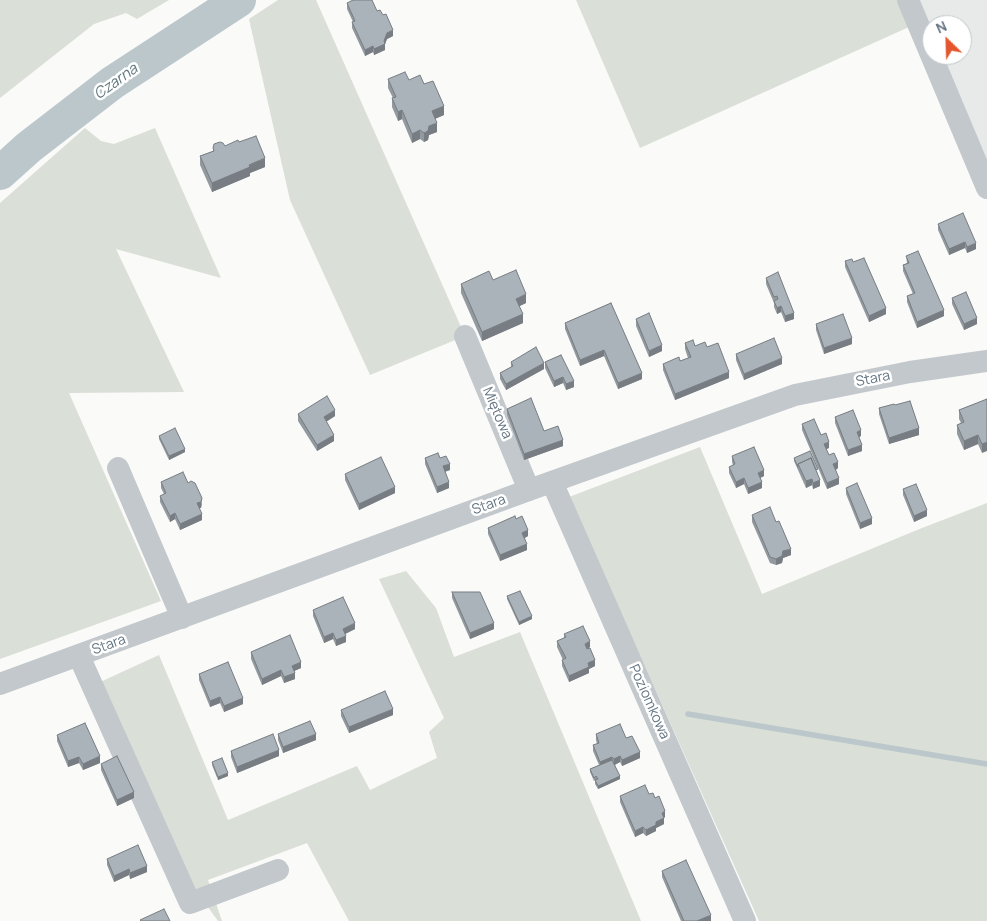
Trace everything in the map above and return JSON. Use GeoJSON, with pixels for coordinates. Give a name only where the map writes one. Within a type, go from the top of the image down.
{"type":"FeatureCollection","features":[{"type":"Feature","properties":{"kind":"street"},"geometry":{"type":"LineString","coordinates":[[908,0],[987,188]]}},
{"type":"Feature","properties":{"kind":"street","name":"Miętowa"},"geometry":{"type":"LineString","coordinates":[[465,336],[529,490]]}},
{"type":"Feature","properties":{"kind":"street","name":"Stara"},"geometry":{"type":"LineString","coordinates":[[0,684],[529,490],[795,395],[910,372],[987,361]]}},
{"type":"Feature","properties":{"kind":"street"},"geometry":{"type":"LineString","coordinates":[[118,468],[182,618]]}},
{"type":"Feature","properties":{"kind":"street","name":"Poziomkowa"},"geometry":{"type":"LineString","coordinates":[[552,482],[745,921]]}},
{"type":"Feature","properties":{"kind":"street"},"geometry":{"type":"LineString","coordinates":[[79,656],[190,903],[278,870]]}},
{"type":"Feature","properties":{"kind":"shaded area"},"geometry":{"type":"Polygon","coordinates":[[[0,0],[169,0],[137,19],[126,13],[94,24],[0,98],[0,0]]]}},
{"type":"Feature","properties":{"kind":"shaded area"},"geometry":{"type":"Polygon","coordinates":[[[278,0],[316,0],[465,336],[370,375],[290,200],[249,19],[278,0]]]}},
{"type":"Feature","properties":{"kind":"shaded area"},"geometry":{"type":"Polygon","coordinates":[[[576,0],[912,0],[918,23],[640,148],[576,0]]]}},
{"type":"Feature","properties":{"kind":"shaded area"},"geometry":{"type":"Polygon","coordinates":[[[916,0],[987,0],[987,167],[944,65],[972,65],[972,15],[922,15],[916,0]]]}},
{"type":"Feature","properties":{"kind":"shaded area"},"geometry":{"type":"Polygon","coordinates":[[[85,128],[101,141],[114,144],[155,128],[221,278],[116,249],[184,392],[69,393],[161,601],[0,659],[0,203],[85,128]]]}},
{"type":"Feature","properties":{"kind":"shaded area"},"geometry":{"type":"Polygon","coordinates":[[[700,447],[762,594],[987,503],[987,921],[759,921],[569,497],[700,447]]]}},
{"type":"Feature","properties":{"kind":"shaded area"},"geometry":{"type":"Polygon","coordinates":[[[406,571],[436,608],[454,657],[520,632],[641,921],[349,921],[307,843],[208,880],[222,921],[218,921],[180,868],[98,683],[159,655],[228,820],[357,766],[370,790],[437,758],[429,732],[444,718],[379,579],[406,571]]]}},
{"type":"Feature","properties":{"kind":"building"},"geometry":{"type":"Polygon","coordinates":[[[353,0],[372,0],[377,11],[380,10],[383,15],[386,14],[393,30],[387,33],[384,41],[385,44],[374,49],[373,46],[365,50],[352,22],[355,21],[347,3],[353,0]]]}},
{"type":"Feature","properties":{"kind":"building"},"geometry":{"type":"Polygon","coordinates":[[[405,72],[409,80],[420,75],[424,84],[433,81],[444,106],[432,111],[437,123],[429,126],[428,131],[424,133],[420,130],[412,134],[402,110],[398,112],[392,98],[396,97],[388,79],[405,72]]]}},
{"type":"Feature","properties":{"kind":"building"},"geometry":{"type":"Polygon","coordinates":[[[256,136],[265,158],[249,165],[250,167],[212,183],[200,156],[214,151],[214,144],[220,142],[225,146],[238,140],[239,142],[256,136]]]}},
{"type":"Feature","properties":{"kind":"building"},"geometry":{"type":"Polygon","coordinates":[[[963,213],[976,243],[967,247],[965,242],[949,249],[938,224],[963,213]]]}},
{"type":"Feature","properties":{"kind":"building"},"geometry":{"type":"Polygon","coordinates":[[[918,251],[944,310],[917,322],[907,296],[915,293],[903,265],[909,263],[906,256],[918,251]]]}},
{"type":"Feature","properties":{"kind":"building"},"geometry":{"type":"Polygon","coordinates":[[[864,258],[886,308],[869,316],[845,261],[852,259],[853,262],[864,258]]]}},
{"type":"Feature","properties":{"kind":"building"},"geometry":{"type":"Polygon","coordinates":[[[516,270],[526,294],[516,299],[523,314],[482,332],[461,284],[489,271],[493,280],[516,270]]]}},
{"type":"Feature","properties":{"kind":"building"},"geometry":{"type":"Polygon","coordinates":[[[778,272],[794,313],[785,316],[781,306],[777,308],[774,301],[778,299],[777,296],[774,297],[766,278],[778,272]]]}},
{"type":"Feature","properties":{"kind":"building"},"geometry":{"type":"Polygon","coordinates":[[[966,292],[977,318],[964,324],[952,298],[966,292]]]}},
{"type":"Feature","properties":{"kind":"building"},"geometry":{"type":"Polygon","coordinates":[[[611,303],[642,373],[618,383],[604,350],[580,360],[565,323],[611,303]]]}},
{"type":"Feature","properties":{"kind":"building"},"geometry":{"type":"Polygon","coordinates":[[[649,313],[662,345],[649,351],[636,319],[649,313]]]}},
{"type":"Feature","properties":{"kind":"building"},"geometry":{"type":"Polygon","coordinates":[[[843,314],[852,338],[824,348],[816,324],[843,314]]]}},
{"type":"Feature","properties":{"kind":"building"},"geometry":{"type":"Polygon","coordinates":[[[774,338],[782,358],[744,374],[736,354],[774,338]]]}},
{"type":"Feature","properties":{"kind":"building"},"geometry":{"type":"Polygon","coordinates":[[[693,340],[695,346],[705,342],[707,347],[718,343],[729,372],[675,394],[663,364],[679,357],[680,361],[691,357],[685,343],[693,340]]]}},
{"type":"Feature","properties":{"kind":"building"},"geometry":{"type":"Polygon","coordinates":[[[536,347],[544,363],[506,384],[500,373],[513,366],[511,362],[536,347]]]}},
{"type":"Feature","properties":{"kind":"building"},"geometry":{"type":"Polygon","coordinates":[[[561,355],[574,381],[566,384],[563,377],[554,381],[545,362],[561,355]]]}},
{"type":"Feature","properties":{"kind":"building"},"geometry":{"type":"Polygon","coordinates":[[[327,396],[335,410],[324,417],[334,435],[317,445],[298,414],[327,396]]]}},
{"type":"Feature","properties":{"kind":"building"},"geometry":{"type":"Polygon","coordinates":[[[531,398],[544,431],[558,426],[563,440],[524,454],[507,409],[531,398]]]}},
{"type":"Feature","properties":{"kind":"building"},"geometry":{"type":"Polygon","coordinates":[[[987,399],[987,442],[982,444],[978,435],[964,441],[957,425],[964,422],[959,410],[987,399]]]}},
{"type":"Feature","properties":{"kind":"building"},"geometry":{"type":"Polygon","coordinates":[[[910,401],[919,428],[889,438],[879,408],[910,401]]]}},
{"type":"Feature","properties":{"kind":"building"},"geometry":{"type":"Polygon","coordinates":[[[853,410],[861,430],[857,432],[862,445],[848,450],[835,417],[853,410]]]}},
{"type":"Feature","properties":{"kind":"building"},"geometry":{"type":"Polygon","coordinates":[[[814,419],[821,435],[826,433],[829,442],[824,444],[829,455],[834,453],[838,462],[833,464],[839,478],[827,483],[802,424],[814,419]]]}},
{"type":"Feature","properties":{"kind":"building"},"geometry":{"type":"Polygon","coordinates":[[[175,428],[185,449],[169,456],[159,436],[175,428]]]}},
{"type":"Feature","properties":{"kind":"building"},"geometry":{"type":"Polygon","coordinates":[[[754,447],[764,470],[758,473],[762,482],[748,488],[744,478],[736,482],[729,467],[735,464],[732,456],[754,447]]]}},
{"type":"Feature","properties":{"kind":"building"},"geometry":{"type":"Polygon","coordinates":[[[810,451],[818,469],[816,470],[811,458],[798,464],[798,467],[794,458],[810,451]]]}},
{"type":"Feature","properties":{"kind":"building"},"geometry":{"type":"Polygon","coordinates":[[[438,453],[440,458],[446,456],[450,464],[443,466],[449,482],[437,487],[425,458],[438,453]]]}},
{"type":"Feature","properties":{"kind":"building"},"geometry":{"type":"Polygon","coordinates":[[[381,457],[395,487],[359,504],[345,474],[381,457]]]}},
{"type":"Feature","properties":{"kind":"building"},"geometry":{"type":"Polygon","coordinates":[[[811,458],[820,480],[813,483],[812,479],[806,481],[798,464],[811,458]]]}},
{"type":"Feature","properties":{"kind":"building"},"geometry":{"type":"Polygon","coordinates":[[[183,472],[188,483],[191,481],[195,483],[202,498],[201,502],[197,503],[202,514],[180,524],[175,513],[170,516],[160,496],[166,493],[161,482],[183,472]]]}},
{"type":"Feature","properties":{"kind":"building"},"geometry":{"type":"Polygon","coordinates":[[[857,483],[872,518],[860,523],[846,488],[857,483]]]}},
{"type":"Feature","properties":{"kind":"building"},"geometry":{"type":"Polygon","coordinates":[[[916,484],[927,510],[914,516],[903,489],[916,484]]]}},
{"type":"Feature","properties":{"kind":"building"},"geometry":{"type":"Polygon","coordinates":[[[770,507],[776,522],[779,521],[791,549],[783,551],[782,556],[776,559],[770,557],[752,515],[770,507]]]}},
{"type":"Feature","properties":{"kind":"building"},"geometry":{"type":"Polygon","coordinates":[[[515,516],[516,519],[522,516],[528,530],[522,533],[527,544],[500,555],[488,528],[515,516]]]}},
{"type":"Feature","properties":{"kind":"building"},"geometry":{"type":"Polygon","coordinates":[[[520,591],[532,616],[519,622],[507,596],[520,591]]]}},
{"type":"Feature","properties":{"kind":"building"},"geometry":{"type":"Polygon","coordinates":[[[452,592],[480,592],[494,623],[470,633],[452,592]]]}},
{"type":"Feature","properties":{"kind":"building"},"geometry":{"type":"Polygon","coordinates":[[[343,597],[355,623],[343,629],[346,636],[336,640],[333,633],[324,637],[313,610],[343,597]]]}},
{"type":"Feature","properties":{"kind":"building"},"geometry":{"type":"Polygon","coordinates":[[[583,626],[590,641],[585,644],[587,649],[590,648],[595,660],[588,663],[589,667],[569,676],[562,660],[566,658],[557,641],[566,637],[564,634],[583,626]]]}},
{"type":"Feature","properties":{"kind":"building"},"geometry":{"type":"Polygon","coordinates":[[[290,635],[301,662],[292,666],[295,673],[284,677],[281,670],[262,679],[251,652],[290,635]]]}},
{"type":"Feature","properties":{"kind":"building"},"geometry":{"type":"Polygon","coordinates":[[[228,662],[243,698],[224,706],[220,697],[210,701],[199,674],[228,662]]]}},
{"type":"Feature","properties":{"kind":"building"},"geometry":{"type":"Polygon","coordinates":[[[385,691],[393,709],[349,727],[341,710],[385,691]]]}},
{"type":"Feature","properties":{"kind":"building"},"geometry":{"type":"Polygon","coordinates":[[[310,721],[316,734],[283,747],[278,734],[310,721]]]}},
{"type":"Feature","properties":{"kind":"building"},"geometry":{"type":"Polygon","coordinates":[[[85,723],[100,756],[83,764],[79,757],[68,761],[57,735],[85,723]]]}},
{"type":"Feature","properties":{"kind":"building"},"geometry":{"type":"Polygon","coordinates":[[[620,724],[626,738],[632,736],[640,752],[622,760],[620,756],[600,762],[593,745],[599,743],[596,734],[620,724]]]}},
{"type":"Feature","properties":{"kind":"building"},"geometry":{"type":"Polygon","coordinates":[[[273,734],[279,750],[237,767],[231,751],[273,734]]]}},
{"type":"Feature","properties":{"kind":"building"},"geometry":{"type":"Polygon","coordinates":[[[117,756],[134,792],[117,800],[101,764],[117,756]]]}},
{"type":"Feature","properties":{"kind":"building"},"geometry":{"type":"Polygon","coordinates":[[[222,758],[228,773],[218,777],[212,762],[222,758]]]}},
{"type":"Feature","properties":{"kind":"building"},"geometry":{"type":"Polygon","coordinates":[[[612,760],[620,776],[598,786],[595,780],[598,779],[596,776],[594,778],[590,769],[612,760]]]}},
{"type":"Feature","properties":{"kind":"building"},"geometry":{"type":"Polygon","coordinates":[[[645,785],[649,794],[653,793],[655,798],[659,796],[665,811],[662,813],[664,818],[646,830],[643,827],[635,831],[620,796],[645,785]]]}},
{"type":"Feature","properties":{"kind":"building"},"geometry":{"type":"Polygon","coordinates":[[[138,845],[147,866],[130,873],[129,869],[114,876],[107,859],[138,845]]]}},
{"type":"Feature","properties":{"kind":"building"},"geometry":{"type":"Polygon","coordinates":[[[686,860],[711,915],[697,921],[684,921],[662,871],[686,860]]]}},
{"type":"Feature","properties":{"kind":"building"},"geometry":{"type":"Polygon","coordinates":[[[164,909],[170,921],[140,920],[164,909]]]}},
{"type":"Feature","properties":{"kind":"waterway","name":"Czarna"},"geometry":{"type":"LineString","coordinates":[[0,173],[29,147],[112,83],[239,0]]}},
{"type":"Feature","properties":{"kind":"waterway"},"geometry":{"type":"LineString","coordinates":[[688,714],[987,764]]}}]}
